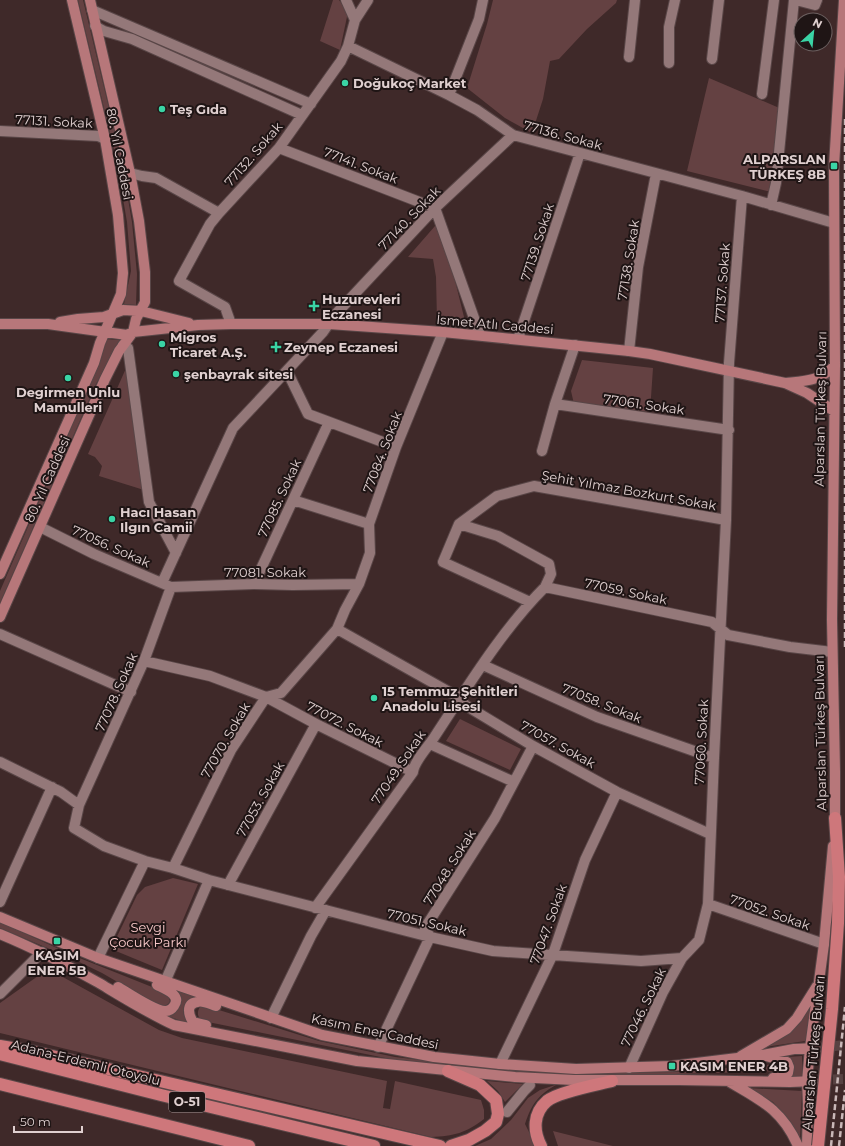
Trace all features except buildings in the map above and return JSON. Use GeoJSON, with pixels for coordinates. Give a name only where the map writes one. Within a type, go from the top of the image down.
{"type":"FeatureCollection","features":[{"type":"Feature","properties":{"kind":"highway","name":"Alparslan Türkeş Bulvarı"},"geometry":{"type":"LineString","coordinates":[[818,1146],[832,1009],[838,922],[839,877],[835,818]]}},
{"type":"Feature","properties":{"kind":"highway"},"geometry":{"type":"LineString","coordinates":[[0,1046],[35,1052],[440,1146]]}},
{"type":"Feature","properties":{"kind":"highway","name":"Adana-Erdemli Otoyolu"},"geometry":{"type":"LineString","coordinates":[[0,1054],[161,1095],[374,1146]]}},
{"type":"Feature","properties":{"kind":"highway"},"geometry":{"type":"LineString","coordinates":[[448,1071],[480,1085],[496,1100],[498,1114],[496,1122],[485,1131],[469,1140],[451,1146]]}},
{"type":"Feature","properties":{"kind":"highway"},"geometry":{"type":"LineString","coordinates":[[541,1146],[536,1137],[535,1124],[538,1112],[547,1101],[560,1094],[612,1081]]}},
{"type":"Feature","properties":{"kind":"highway","name":"O-51"},"geometry":{"type":"LineString","coordinates":[[0,1084],[249,1146]]}},
{"type":"Feature","properties":{"kind":"main road","name":"80. Yıl Caddesi"},"geometry":{"type":"LineString","coordinates":[[0,574],[94,363],[105,331],[121,294],[123,273],[118,215],[105,139],[72,0]]}},
{"type":"Feature","properties":{"kind":"main road","name":"Alparslan Türkeş Bulvarı"},"geometry":{"type":"LineString","coordinates":[[807,1146],[808,1104],[818,983],[824,944],[835,818],[832,652],[835,365],[834,166],[844,0]]}},
{"type":"Feature","properties":{"kind":"main road","name":"80. Yıl Caddesi"},"geometry":{"type":"LineString","coordinates":[[0,618],[105,379],[123,345],[133,332],[136,319],[145,302],[146,272],[139,221],[130,173],[91,5]]}},
{"type":"Feature","properties":{"kind":"main road","name":"İsmet Atlı Caddesi"},"geometry":{"type":"LineString","coordinates":[[112,314],[123,310],[141,311],[198,325]]}},
{"type":"Feature","properties":{"kind":"main road"},"geometry":{"type":"LineString","coordinates":[[48,324],[78,319],[104,317],[112,314]]}},
{"type":"Feature","properties":{"kind":"main road"},"geometry":{"type":"LineString","coordinates":[[0,324],[48,324],[105,331]]}},
{"type":"Feature","properties":{"kind":"main road","name":"İsmet Atlı Caddesi"},"geometry":{"type":"LineString","coordinates":[[105,331],[127,334],[133,332],[198,325],[329,324],[443,332],[650,354],[785,384]]}},
{"type":"Feature","properties":{"kind":"main road"},"geometry":{"type":"LineString","coordinates":[[785,384],[812,381],[830,370],[835,365]]}},
{"type":"Feature","properties":{"kind":"main road"},"geometry":{"type":"LineString","coordinates":[[785,384],[807,393],[834,411]]}},
{"type":"Feature","properties":{"kind":"main road","name":"Kasım Ener Caddesi"},"geometry":{"type":"LineString","coordinates":[[0,917],[98,958],[165,982],[322,1035],[378,1047],[434,1057],[500,1064],[576,1069],[679,1065],[762,1055]]}},
{"type":"Feature","properties":{"kind":"main road"},"geometry":{"type":"LineString","coordinates":[[28,946],[45,949],[102,977],[158,1010],[165,1012],[170,1010],[175,1005],[176,999],[174,994],[168,990],[49,942],[34,931]]}},
{"type":"Feature","properties":{"kind":"main road","name":"Kasım Ener Caddesi"},"geometry":{"type":"LineString","coordinates":[[0,934],[42,952],[99,983],[151,1015],[174,1025],[357,1061],[515,1077],[574,1080],[754,1081]]}},
{"type":"Feature","properties":{"kind":"main road"},"geometry":{"type":"LineString","coordinates":[[739,1057],[787,1029],[797,1018],[818,983]]}},
{"type":"Feature","properties":{"kind":"main road"},"geometry":{"type":"LineString","coordinates":[[378,1047],[369,1051],[318,1039],[198,1001],[192,1004],[188,1010],[189,1016],[193,1022],[368,1057],[381,1063]]}},
{"type":"Feature","properties":{"kind":"main road"},"geometry":{"type":"LineString","coordinates":[[762,1055],[794,1049],[813,1048]]}},
{"type":"Feature","properties":{"kind":"main road"},"geometry":{"type":"LineString","coordinates":[[754,1081],[782,1077],[788,1073],[789,1066],[787,1062],[762,1055]]}},
{"type":"Feature","properties":{"kind":"main road"},"geometry":{"type":"LineString","coordinates":[[726,1080],[768,1105],[782,1118],[798,1146]]}},
{"type":"Feature","properties":{"kind":"main road"},"geometry":{"type":"LineString","coordinates":[[754,1081],[810,1081]]}},
{"type":"Feature","properties":{"kind":"street"},"geometry":{"type":"LineString","coordinates":[[346,0],[355,20]]}},
{"type":"Feature","properties":{"kind":"street"},"geometry":{"type":"LineString","coordinates":[[348,46],[355,20],[368,0]]}},
{"type":"Feature","properties":{"kind":"street"},"geometry":{"type":"LineString","coordinates":[[449,95],[479,19],[483,0]]}},
{"type":"Feature","properties":{"kind":"street"},"geometry":{"type":"LineString","coordinates":[[629,57],[635,0]]}},
{"type":"Feature","properties":{"kind":"street"},"geometry":{"type":"LineString","coordinates":[[669,63],[670,27],[675,0]]}},
{"type":"Feature","properties":{"kind":"street"},"geometry":{"type":"LineString","coordinates":[[712,59],[719,0]]}},
{"type":"Feature","properties":{"kind":"street"},"geometry":{"type":"LineString","coordinates":[[762,94],[774,0]]}},
{"type":"Feature","properties":{"kind":"street"},"geometry":{"type":"LineString","coordinates":[[771,205],[776,183],[795,0],[815,5],[817,0]]}},
{"type":"Feature","properties":{"kind":"street"},"geometry":{"type":"LineString","coordinates":[[91,5],[311,104]]}},
{"type":"Feature","properties":{"kind":"street"},"geometry":{"type":"LineString","coordinates":[[95,26],[104,31],[132,39],[302,116]]}},
{"type":"Feature","properties":{"kind":"street","name":"77136. Sokak"},"geometry":{"type":"LineString","coordinates":[[348,46],[477,110],[513,135],[742,196],[834,223]]}},
{"type":"Feature","properties":{"kind":"street","name":"77132. Sokak"},"geometry":{"type":"LineString","coordinates":[[231,324],[225,307],[179,281],[210,224],[279,148],[341,61],[348,46]]}},
{"type":"Feature","properties":{"kind":"street","name":"77131. Sokak"},"geometry":{"type":"LineString","coordinates":[[0,131],[98,136],[105,139]]}},
{"type":"Feature","properties":{"kind":"street","name":"77140. Sokak"},"geometry":{"type":"LineString","coordinates":[[287,371],[324,332],[334,316],[434,208],[513,135]]}},
{"type":"Feature","properties":{"kind":"street","name":"77141. Sokak"},"geometry":{"type":"LineString","coordinates":[[279,148],[434,208]]}},
{"type":"Feature","properties":{"kind":"street","name":"77139. Sokak"},"geometry":{"type":"LineString","coordinates":[[518,339],[580,153]]}},
{"type":"Feature","properties":{"kind":"street"},"geometry":{"type":"LineString","coordinates":[[130,173],[156,178],[219,213]]}},
{"type":"Feature","properties":{"kind":"street","name":"77138. Sokak"},"geometry":{"type":"LineString","coordinates":[[629,351],[638,267],[656,174]]}},
{"type":"Feature","properties":{"kind":"street","name":"77137. Sokak"},"geometry":{"type":"LineString","coordinates":[[729,430],[729,371],[742,196]]}},
{"type":"Feature","properties":{"kind":"street"},"geometry":{"type":"LineString","coordinates":[[434,208],[480,335]]}},
{"type":"Feature","properties":{"kind":"street","name":"77084. Sokak"},"geometry":{"type":"LineString","coordinates":[[359,584],[370,553],[369,524],[396,447],[443,332]]}},
{"type":"Feature","properties":{"kind":"street"},"geometry":{"type":"LineString","coordinates":[[123,345],[128,348],[149,502],[176,553]]}},
{"type":"Feature","properties":{"kind":"street"},"geometry":{"type":"LineString","coordinates":[[542,451],[555,404],[575,345]]}},
{"type":"Feature","properties":{"kind":"street"},"geometry":{"type":"LineString","coordinates":[[287,371],[308,414],[396,447]]}},
{"type":"Feature","properties":{"kind":"street","name":"77078. Sokak"},"geometry":{"type":"LineString","coordinates":[[145,861],[104,846],[74,828],[79,805],[144,662],[176,553],[233,428],[287,371]]}},
{"type":"Feature","properties":{"kind":"street","name":"77061. Sokak"},"geometry":{"type":"LineString","coordinates":[[555,404],[729,430]]}},
{"type":"Feature","properties":{"kind":"street","name":"77085. Sokak"},"geometry":{"type":"LineString","coordinates":[[254,584],[329,422]]}},
{"type":"Feature","properties":{"kind":"street","name":"77060. Sokak"},"geometry":{"type":"LineString","coordinates":[[682,958],[699,940],[708,904],[729,430]]}},
{"type":"Feature","properties":{"kind":"street","name":"Şehit Yılmaz Bozkurt Sokak"},"geometry":{"type":"LineString","coordinates":[[459,524],[497,496],[534,486],[726,520]]}},
{"type":"Feature","properties":{"kind":"street"},"geometry":{"type":"LineString","coordinates":[[293,500],[369,524]]}},
{"type":"Feature","properties":{"kind":"street"},"geometry":{"type":"LineString","coordinates":[[459,524],[498,536],[549,564],[551,574],[545,586],[530,602],[443,562],[459,524]]}},
{"type":"Feature","properties":{"kind":"street","name":"77056. Sokak"},"geometry":{"type":"LineString","coordinates":[[40,527],[94,554],[167,585]]}},
{"type":"Feature","properties":{"kind":"street","name":"77081. Sokak"},"geometry":{"type":"LineString","coordinates":[[167,585],[359,584]]}},
{"type":"Feature","properties":{"kind":"street","name":"77070. Sokak"},"geometry":{"type":"LineString","coordinates":[[173,868],[231,750],[266,697],[280,693],[337,629],[359,584]]}},
{"type":"Feature","properties":{"kind":"street","name":"77059. Sokak"},"geometry":{"type":"LineString","coordinates":[[545,586],[712,622],[728,635],[790,647],[832,652]]}},
{"type":"Feature","properties":{"kind":"street","name":"77049. Sokak"},"geometry":{"type":"LineString","coordinates":[[315,908],[413,772],[413,767],[482,665],[530,602]]}},
{"type":"Feature","properties":{"kind":"street","name":"77057. Sokak"},"geometry":{"type":"LineString","coordinates":[[337,629],[460,698],[465,705],[533,746],[617,792],[710,834]]}},
{"type":"Feature","properties":{"kind":"street"},"geometry":{"type":"LineString","coordinates":[[0,634],[131,692]]}},
{"type":"Feature","properties":{"kind":"street","name":"77072. Sokak"},"geometry":{"type":"LineString","coordinates":[[144,662],[210,676],[266,697],[316,724],[413,772]]}},
{"type":"Feature","properties":{"kind":"street","name":"77058. Sokak"},"geometry":{"type":"LineString","coordinates":[[482,665],[597,718],[714,758]]}},
{"type":"Feature","properties":{"kind":"street","name":"77053. Sokak"},"geometry":{"type":"LineString","coordinates":[[228,885],[316,724]]}},
{"type":"Feature","properties":{"kind":"street"},"geometry":{"type":"LineString","coordinates":[[430,744],[514,782]]}},
{"type":"Feature","properties":{"kind":"street","name":"77048. Sokak"},"geometry":{"type":"LineString","coordinates":[[378,1047],[430,937],[425,928],[495,818],[533,746]]}},
{"type":"Feature","properties":{"kind":"street"},"geometry":{"type":"LineString","coordinates":[[0,762],[52,787],[79,805]]}},
{"type":"Feature","properties":{"kind":"street"},"geometry":{"type":"LineString","coordinates":[[0,902],[52,787]]}},
{"type":"Feature","properties":{"kind":"street","name":"77047. Sokak"},"geometry":{"type":"LineString","coordinates":[[500,1064],[553,954],[585,860],[617,792]]}},
{"type":"Feature","properties":{"kind":"street"},"geometry":{"type":"LineString","coordinates":[[98,958],[145,861]]}},
{"type":"Feature","properties":{"kind":"street","name":"77051. Sokak"},"geometry":{"type":"LineString","coordinates":[[145,861],[173,868],[209,880],[315,908],[493,951],[642,960],[682,958]]}},
{"type":"Feature","properties":{"kind":"street"},"geometry":{"type":"LineString","coordinates":[[165,982],[209,880]]}},
{"type":"Feature","properties":{"kind":"street","name":"77052. Sokak"},"geometry":{"type":"LineString","coordinates":[[708,904],[824,944]]}},
{"type":"Feature","properties":{"kind":"street"},"geometry":{"type":"LineString","coordinates":[[271,1018],[311,936],[326,910]]}},
{"type":"Feature","properties":{"kind":"street"},"geometry":{"type":"LineString","coordinates":[[0,994],[42,952]]}},
{"type":"Feature","properties":{"kind":"street","name":"77046. Sokak"},"geometry":{"type":"LineString","coordinates":[[629,1068],[663,992],[682,958]]}},
{"type":"Feature","properties":{"kind":"street"},"geometry":{"type":"LineString","coordinates":[[507,1112],[530,1085]]}},
{"type":"Feature","properties":{"kind":"green space"},"geometry":{"type":"Polygon","coordinates":[[[78,0],[83,0],[121,158],[132,222],[137,274],[136,305],[124,304],[131,271],[127,222],[116,158],[78,0]]]}},
{"type":"Feature","properties":{"kind":"green space"},"geometry":{"type":"Polygon","coordinates":[[[333,0],[339,0],[348,12],[340,50],[320,41],[333,0]]]}},
{"type":"Feature","properties":{"kind":"green space"},"geometry":{"type":"Polygon","coordinates":[[[493,0],[617,0],[616,3],[587,29],[559,59],[550,61],[543,99],[532,133],[505,118],[467,88],[493,0]]]}},
{"type":"Feature","properties":{"kind":"green space"},"geometry":{"type":"Polygon","coordinates":[[[709,78],[784,110],[771,192],[687,171],[709,78]]]}},
{"type":"Feature","properties":{"kind":"green space"},"geometry":{"type":"Polygon","coordinates":[[[435,226],[442,228],[465,321],[437,320],[436,277],[433,259],[408,257],[435,226]]]}},
{"type":"Feature","properties":{"kind":"green space"},"geometry":{"type":"Polygon","coordinates":[[[106,339],[120,340],[96,384],[0,603],[0,591],[91,382],[106,339]]]}},
{"type":"Feature","properties":{"kind":"green space"},"geometry":{"type":"Polygon","coordinates":[[[582,360],[653,368],[650,412],[574,404],[571,391],[582,360]]]}},
{"type":"Feature","properties":{"kind":"green space"},"geometry":{"type":"Polygon","coordinates":[[[127,366],[144,490],[99,476],[102,466],[95,457],[88,454],[127,366]]]}},
{"type":"Feature","properties":{"kind":"green space"},"geometry":{"type":"Polygon","coordinates":[[[460,719],[521,749],[510,770],[446,741],[460,719]]]}},
{"type":"Feature","properties":{"kind":"green space","name":"Sevgi Çocuk Parkı"},"geometry":{"type":"Polygon","coordinates":[[[173,878],[198,884],[162,970],[111,949],[137,895],[145,887],[173,878]]]}},
{"type":"Feature","properties":{"kind":"green space"},"geometry":{"type":"Polygon","coordinates":[[[0,922],[72,955],[167,993],[170,1001],[166,1005],[159,1006],[102,973],[71,958],[0,928],[0,922]]]}},
{"type":"Feature","properties":{"kind":"green space"},"geometry":{"type":"Polygon","coordinates":[[[45,971],[61,976],[159,1030],[182,1038],[387,1081],[383,1108],[390,1109],[395,1081],[481,1100],[484,1110],[484,1119],[465,1131],[446,1136],[431,1137],[0,1033],[0,1003],[45,971]]]}},
{"type":"Feature","properties":{"kind":"green space"},"geometry":{"type":"Polygon","coordinates":[[[175,989],[197,998],[188,1000],[184,1006],[184,1014],[187,1023],[162,1014],[168,1014],[175,989]]]}},
{"type":"Feature","properties":{"kind":"green space"},"geometry":{"type":"Polygon","coordinates":[[[811,1002],[807,1040],[765,1047],[811,1002]]]}},
{"type":"Feature","properties":{"kind":"green space"},"geometry":{"type":"Polygon","coordinates":[[[206,1006],[319,1041],[395,1057],[518,1071],[545,1073],[676,1072],[779,1064],[781,1068],[780,1071],[605,1076],[545,1075],[395,1060],[203,1021],[199,1017],[198,1011],[200,1007],[206,1006]]]}},
{"type":"Feature","properties":{"kind":"green space"},"geometry":{"type":"Polygon","coordinates":[[[802,1056],[802,1079],[786,1078],[793,1070],[792,1063],[787,1057],[802,1056]]]}},
{"type":"Feature","properties":{"kind":"green space"},"geometry":{"type":"Polygon","coordinates":[[[487,1081],[523,1084],[505,1102],[498,1091],[487,1081]]]}},
{"type":"Feature","properties":{"kind":"green space"},"geometry":{"type":"Polygon","coordinates":[[[558,1084],[537,1100],[530,1110],[525,1124],[536,1146],[475,1146],[491,1139],[511,1120],[528,1098],[540,1090],[558,1084]]]}},
{"type":"Feature","properties":{"kind":"green space"},"geometry":{"type":"Polygon","coordinates":[[[747,1088],[802,1091],[800,1140],[790,1121],[773,1102],[747,1088]]]}},
{"type":"Feature","properties":{"kind":"green space"},"geometry":{"type":"Polygon","coordinates":[[[553,1131],[613,1146],[558,1146],[553,1131]]]}},
{"type":"Feature","properties":{"kind":"tunnel"},"geometry":{"type":"LineString","coordinates":[[817,1048],[845,1045]]}},
{"type":"Feature","properties":{"kind":"tunnel"},"geometry":{"type":"LineString","coordinates":[[818,1080],[845,1079]]}},
{"type":"Feature","properties":{"kind":"railway"},"geometry":{"type":"LineString","coordinates":[[845,119],[845,648]]}},
{"type":"Feature","properties":{"kind":"railway"},"geometry":{"type":"LineString","coordinates":[[831,1146],[845,1007]]}},
{"type":"Feature","properties":{"kind":"railway"},"geometry":{"type":"LineString","coordinates":[[839,1146],[845,1090]]}},
{"type":"Feature","properties":{"kind":"place","name":"Doğukoç Market"},"geometry":{"type":"Point","coordinates":[345,83]}},
{"type":"Feature","properties":{"kind":"place","name":"Teş Gıda"},"geometry":{"type":"Point","coordinates":[162,109]}},
{"type":"Feature","properties":{"kind":"place","name":"ALPARSLAN TÜRKEŞ 8B"},"geometry":{"type":"Point","coordinates":[834,166]}},
{"type":"Feature","properties":{"kind":"place","name":"Huzurevleri Eczanesi"},"geometry":{"type":"Point","coordinates":[314,306]}},
{"type":"Feature","properties":{"kind":"place","name":"Migros Ticaret A.Ş."},"geometry":{"type":"Point","coordinates":[162,344]}},
{"type":"Feature","properties":{"kind":"place","name":"Zeynep Eczanesi"},"geometry":{"type":"Point","coordinates":[276,347]}},
{"type":"Feature","properties":{"kind":"place","name":"şenbayrak sitesi"},"geometry":{"type":"Point","coordinates":[176,374]}},
{"type":"Feature","properties":{"kind":"place","name":"Degirmen Unlu Mamulleri"},"geometry":{"type":"Point","coordinates":[68,378]}},
{"type":"Feature","properties":{"kind":"place","name":"Hacı Hasan Ilgın Camii"},"geometry":{"type":"Point","coordinates":[112,519]}},
{"type":"Feature","properties":{"kind":"place","name":"15 Temmuz Şehitleri Anadolu Lisesi"},"geometry":{"type":"Point","coordinates":[374,698]}},
{"type":"Feature","properties":{"kind":"place","name":"KASIM ENER 5B"},"geometry":{"type":"Point","coordinates":[57,941]}},
{"type":"Feature","properties":{"kind":"place","name":"KASIM ENER 4B"},"geometry":{"type":"Point","coordinates":[672,1066]}}]}
